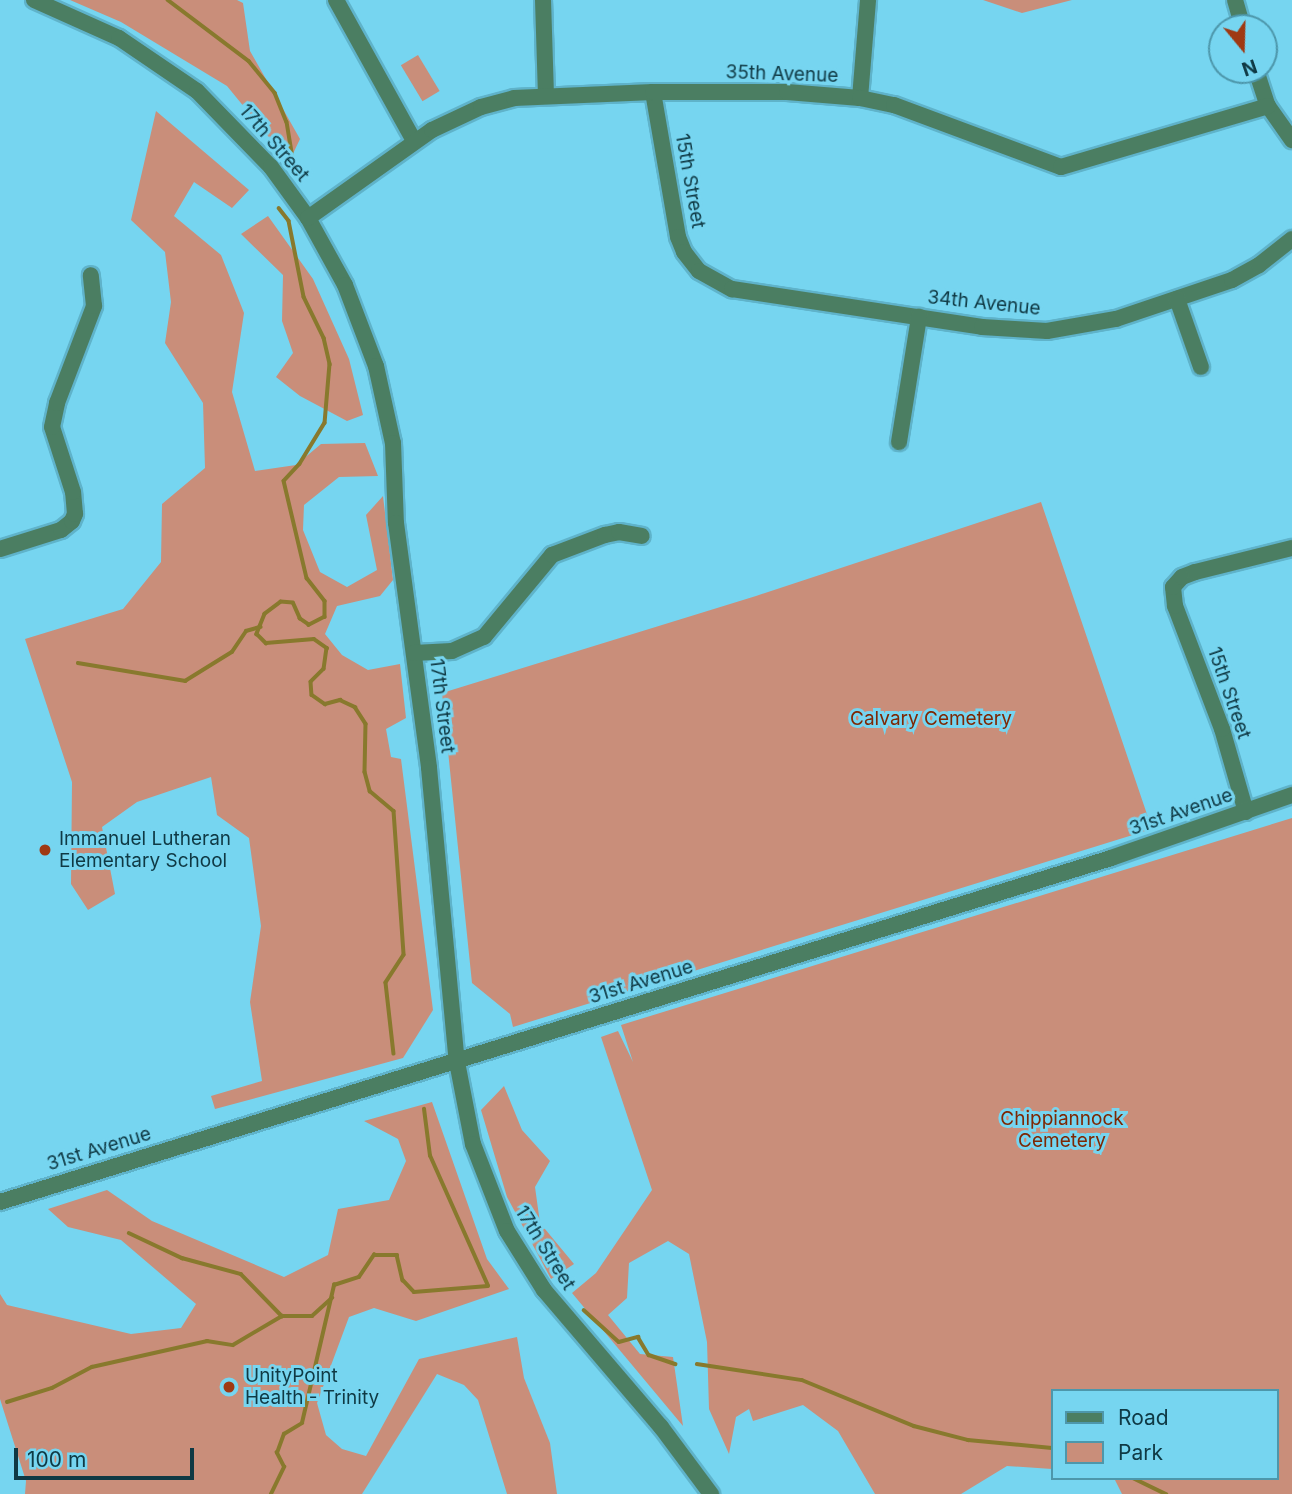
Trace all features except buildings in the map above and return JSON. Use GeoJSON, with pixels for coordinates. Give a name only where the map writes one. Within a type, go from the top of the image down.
{"type":"FeatureCollection","features":[{"type":"Feature","properties":{"kind":"street","name":"17th Street"},"geometry":{"type":"LineString","coordinates":[[34,0],[119,37],[197,91],[271,167],[308,218],[345,285],[362,325],[388,411],[393,443],[396,523],[415,653],[457,1062],[467,1119],[484,1178],[522,1257],[569,1323],[661,1427],[711,1494]]}},
{"type":"Feature","properties":{"kind":"street"},"geometry":{"type":"LineString","coordinates":[[336,0],[414,141]]}},
{"type":"Feature","properties":{"kind":"street"},"geometry":{"type":"LineString","coordinates":[[543,0],[546,95]]}},
{"type":"Feature","properties":{"kind":"street"},"geometry":{"type":"LineString","coordinates":[[860,98],[868,0]]}},
{"type":"Feature","properties":{"kind":"street"},"geometry":{"type":"LineString","coordinates":[[1261,84],[1268,106],[1292,140]]}},
{"type":"Feature","properties":{"kind":"street","name":"35th Avenue"},"geometry":{"type":"LineString","coordinates":[[308,218],[414,141],[481,107],[514,98],[653,92],[787,92],[860,98],[894,105],[1061,167],[1268,106]]}},
{"type":"Feature","properties":{"kind":"street","name":"15th Street"},"geometry":{"type":"LineString","coordinates":[[653,92],[678,237],[684,252],[699,271]]}},
{"type":"Feature","properties":{"kind":"street","name":"34th Avenue"},"geometry":{"type":"LineString","coordinates":[[699,271],[732,289],[982,327],[1047,331],[1109,320],[1177,299],[1247,272],[1292,239]]}},
{"type":"Feature","properties":{"kind":"street"},"geometry":{"type":"LineString","coordinates":[[0,549],[50,534],[72,522],[76,506],[52,427],[57,403],[94,306],[91,275]]}},
{"type":"Feature","properties":{"kind":"street"},"geometry":{"type":"LineString","coordinates":[[1177,299],[1200,367]]}},
{"type":"Feature","properties":{"kind":"street"},"geometry":{"type":"LineString","coordinates":[[899,442],[919,317]]}},
{"type":"Feature","properties":{"kind":"street"},"geometry":{"type":"LineString","coordinates":[[415,653],[452,651],[484,636],[552,555],[619,532],[642,536]]}},
{"type":"Feature","properties":{"kind":"street","name":"15th Street"},"geometry":{"type":"LineString","coordinates":[[1246,812],[1222,729],[1175,606],[1173,587],[1182,577],[1195,572],[1292,548]]}},
{"type":"Feature","properties":{"kind":"street","name":"31st Avenue"},"geometry":{"type":"LineString","coordinates":[[0,1202],[1111,858],[1292,795]]}},
{"type":"Feature","properties":{"kind":"green space"},"geometry":{"type":"Polygon","coordinates":[[[70,0],[237,0],[243,3],[250,51],[300,139],[289,162],[227,86],[121,22],[70,0]]]}},
{"type":"Feature","properties":{"kind":"green space"},"geometry":{"type":"Polygon","coordinates":[[[983,0],[1072,0],[1022,13],[983,0]]]}},
{"type":"Feature","properties":{"kind":"green space"},"geometry":{"type":"Polygon","coordinates":[[[418,55],[440,91],[422,101],[401,65],[418,55]]]}},
{"type":"Feature","properties":{"kind":"green space"},"geometry":{"type":"Polygon","coordinates":[[[156,111],[249,190],[232,208],[194,182],[174,216],[221,255],[244,313],[232,392],[255,471],[296,465],[321,444],[365,443],[378,476],[339,477],[304,505],[303,530],[320,572],[347,587],[377,570],[366,515],[383,496],[393,580],[380,596],[337,606],[325,634],[342,655],[368,670],[400,664],[406,718],[386,729],[391,757],[401,759],[433,1010],[403,1058],[215,1109],[211,1096],[262,1081],[250,1002],[261,926],[249,838],[217,815],[211,777],[137,802],[102,827],[115,894],[88,910],[71,884],[72,782],[25,639],[123,609],[161,562],[162,504],[205,468],[203,403],[165,343],[171,302],[165,252],[131,220],[156,111]]]}},
{"type":"Feature","properties":{"kind":"green space"},"geometry":{"type":"Polygon","coordinates":[[[268,216],[313,279],[349,359],[363,415],[347,421],[300,396],[276,377],[293,353],[282,321],[283,275],[241,234],[268,216]]]}},
{"type":"Feature","properties":{"kind":"green space","name":"Calvary Cemetery"},"geometry":{"type":"Polygon","coordinates":[[[1041,502],[1152,829],[513,1027],[510,1014],[472,983],[442,693],[756,596],[1041,502]]]}},
{"type":"Feature","properties":{"kind":"green space","name":"Chippiannock Cemetery"},"geometry":{"type":"Polygon","coordinates":[[[1292,818],[1292,1494],[1122,1494],[1115,1480],[1278,1480],[1278,1389],[1050,1389],[1050,1469],[1007,1466],[961,1494],[875,1494],[838,1431],[803,1405],[753,1421],[749,1409],[736,1417],[729,1454],[709,1409],[707,1342],[689,1254],[668,1241],[629,1263],[627,1298],[608,1315],[640,1354],[673,1357],[683,1426],[572,1293],[596,1273],[652,1190],[601,1037],[618,1031],[633,1062],[621,1025],[1292,818]]]}},
{"type":"Feature","properties":{"kind":"green space"},"geometry":{"type":"Polygon","coordinates":[[[504,1086],[522,1130],[550,1161],[535,1187],[540,1223],[574,1264],[551,1279],[507,1197],[481,1110],[504,1086]]]}},
{"type":"Feature","properties":{"kind":"green space"},"geometry":{"type":"Polygon","coordinates":[[[432,1102],[487,1259],[509,1289],[416,1321],[374,1308],[349,1317],[317,1403],[326,1435],[342,1449],[366,1456],[419,1359],[517,1337],[524,1378],[550,1443],[557,1494],[507,1494],[478,1400],[464,1385],[437,1374],[362,1494],[25,1494],[26,1481],[0,1399],[0,1294],[7,1305],[131,1334],[181,1328],[196,1304],[121,1240],[68,1227],[48,1209],[107,1190],[152,1221],[284,1277],[328,1255],[338,1209],[389,1200],[406,1161],[398,1139],[364,1121],[432,1102]]]}},
{"type":"Feature","properties":{"kind":"waterway"},"geometry":{"type":"LineString","coordinates":[[168,0],[249,61],[275,93],[287,122],[295,171]]}},
{"type":"Feature","properties":{"kind":"waterway"},"geometry":{"type":"LineString","coordinates":[[279,208],[289,221],[304,297],[324,338],[330,364],[325,423],[300,464],[284,481],[307,578],[325,601],[325,617],[309,625],[300,619],[293,603],[281,602],[265,614],[257,634],[266,643],[314,639],[327,648],[324,669],[311,682],[312,695],[325,704],[340,700],[355,707],[366,724],[365,772],[370,791],[394,811],[404,955],[386,983],[394,1054]]}},
{"type":"Feature","properties":{"kind":"waterway"},"geometry":{"type":"LineString","coordinates":[[78,663],[185,681],[232,652],[246,631],[260,627]]}},
{"type":"Feature","properties":{"kind":"waterway"},"geometry":{"type":"LineString","coordinates":[[271,1494],[284,1467],[277,1453],[284,1434],[302,1423],[334,1285],[359,1277],[374,1255],[397,1255],[403,1280],[414,1292],[488,1286],[430,1156],[424,1109]]}},
{"type":"Feature","properties":{"kind":"waterway"},"geometry":{"type":"LineString","coordinates":[[129,1233],[182,1258],[241,1274],[282,1316],[312,1316],[332,1298]]}},
{"type":"Feature","properties":{"kind":"waterway"},"geometry":{"type":"LineString","coordinates":[[584,1310],[619,1342],[638,1337],[649,1355],[675,1364]]}},
{"type":"Feature","properties":{"kind":"waterway"},"geometry":{"type":"LineString","coordinates":[[7,1402],[52,1388],[92,1367],[207,1341],[233,1345],[282,1316]]}},
{"type":"Feature","properties":{"kind":"waterway"},"geometry":{"type":"LineString","coordinates":[[697,1364],[802,1380],[914,1426],[968,1440],[1050,1448]]}},
{"type":"Feature","properties":{"kind":"waterway"},"geometry":{"type":"LineString","coordinates":[[1137,1480],[1166,1494]]}},
{"type":"Feature","properties":{"kind":"place","name":"Immanuel Lutheran Elementary School"},"geometry":{"type":"Point","coordinates":[45,850]}},
{"type":"Feature","properties":{"kind":"place","name":"UnityPoint Health - Trinity"},"geometry":{"type":"Point","coordinates":[229,1387]}}]}
